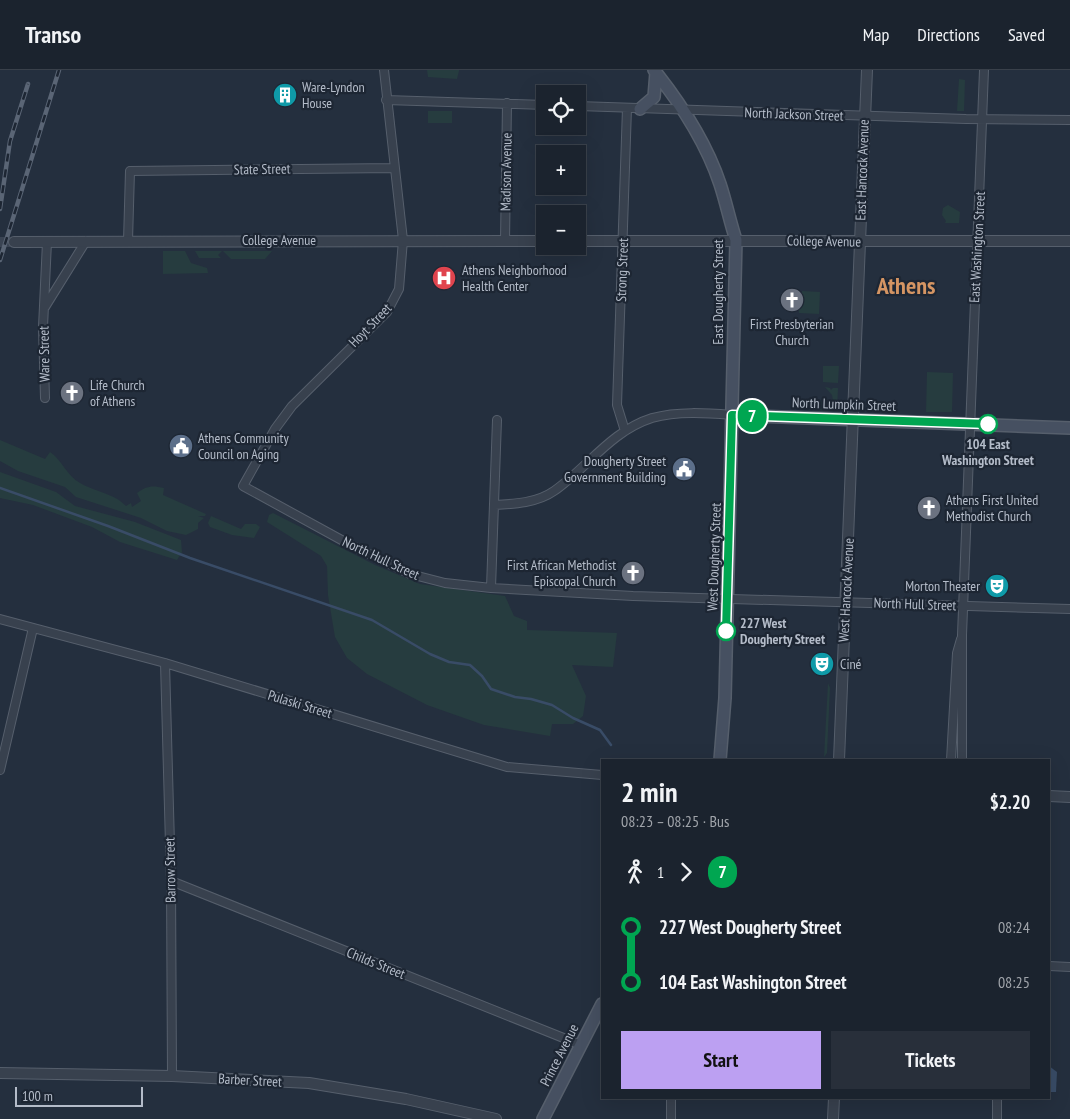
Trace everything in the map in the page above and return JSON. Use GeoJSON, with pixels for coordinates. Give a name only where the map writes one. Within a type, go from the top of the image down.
{"type":"FeatureCollection","features":[{"type":"Feature","properties":{"kind":"main road"},"geometry":{"type":"LineString","coordinates":[[640,109],[651,102],[654,97],[655,71]]}},
{"type":"Feature","properties":{"kind":"main road","name":"East Dougherty Street"},"geometry":{"type":"LineString","coordinates":[[655,71],[685,111],[720,182],[736,240],[732,415]]}},
{"type":"Feature","properties":{"kind":"main road","name":"North Lumpkin Street"},"geometry":{"type":"LineString","coordinates":[[732,415],[1070,428]]}},
{"type":"Feature","properties":{"kind":"main road","name":"West Dougherty Street"},"geometry":{"type":"LineString","coordinates":[[720,759],[725,715],[732,415]]}},
{"type":"Feature","properties":{"kind":"main road","name":"Prince Avenue"},"geometry":{"type":"LineString","coordinates":[[543,1119],[601,1006]]}},
{"type":"Feature","properties":{"kind":"street","name":"Hoyt Street"},"geometry":{"type":"LineString","coordinates":[[244,486],[275,429],[292,406],[387,312],[402,278],[403,240],[384,70]]}},
{"type":"Feature","properties":{"kind":"street","name":"East Hancock Avenue"},"geometry":{"type":"LineString","coordinates":[[853,420],[867,70]]}},
{"type":"Feature","properties":{"kind":"street","name":"East Washington Street"},"geometry":{"type":"LineString","coordinates":[[962,635],[984,70]]}},
{"type":"Feature","properties":{"kind":"street"},"geometry":{"type":"LineString","coordinates":[[386,100],[536,105]]}},
{"type":"Feature","properties":{"kind":"street","name":"Madison Avenue"},"geometry":{"type":"LineString","coordinates":[[505,241],[507,103]]}},
{"type":"Feature","properties":{"kind":"street","name":"North Jackson Street"},"geometry":{"type":"LineString","coordinates":[[586,106],[983,120],[1070,120]]}},
{"type":"Feature","properties":{"kind":"street","name":"Strong Street"},"geometry":{"type":"LineString","coordinates":[[625,431],[617,405],[627,108]]}},
{"type":"Feature","properties":{"kind":"street","name":"State Street"},"geometry":{"type":"LineString","coordinates":[[128,241],[130,171],[394,168]]}},
{"type":"Feature","properties":{"kind":"street","name":"Ware Street"},"geometry":{"type":"LineString","coordinates":[[44,309],[86,241]]}},
{"type":"Feature","properties":{"kind":"street","name":"College Avenue"},"geometry":{"type":"LineString","coordinates":[[14,242],[536,241]]}},
{"type":"Feature","properties":{"kind":"street","name":"College Avenue"},"geometry":{"type":"LineString","coordinates":[[586,241],[1070,241]]}},
{"type":"Feature","properties":{"kind":"street","name":"Ware Street"},"geometry":{"type":"LineString","coordinates":[[45,398],[44,309],[47,242]]}},
{"type":"Feature","properties":{"kind":"street","name":"North Lumpkin Street"},"geometry":{"type":"LineString","coordinates":[[494,505],[525,502],[553,491],[625,431],[652,418],[683,413],[732,415]]}},
{"type":"Feature","properties":{"kind":"street"},"geometry":{"type":"LineString","coordinates":[[491,588],[497,420]]}},
{"type":"Feature","properties":{"kind":"street","name":"West Hancock Avenue"},"geometry":{"type":"LineString","coordinates":[[838,759],[853,420]]}},
{"type":"Feature","properties":{"kind":"street","name":"North Hull Street"},"geometry":{"type":"LineString","coordinates":[[244,486],[347,543],[410,574],[445,583],[491,588],[633,596],[1070,609]]}},
{"type":"Feature","properties":{"kind":"street","name":"Pulaski Street"},"geometry":{"type":"LineString","coordinates":[[0,619],[165,663],[507,767],[601,775]]}},
{"type":"Feature","properties":{"kind":"street"},"geometry":{"type":"LineString","coordinates":[[0,770],[33,628]]}},
{"type":"Feature","properties":{"kind":"street"},"geometry":{"type":"LineString","coordinates":[[951,759],[957,653],[962,635]]}},
{"type":"Feature","properties":{"kind":"street"},"geometry":{"type":"LineString","coordinates":[[962,635],[964,654],[962,759]]}},
{"type":"Feature","properties":{"kind":"street","name":"Barrow Street"},"geometry":{"type":"LineString","coordinates":[[165,663],[171,881],[172,1076]]}},
{"type":"Feature","properties":{"kind":"street"},"geometry":{"type":"LineString","coordinates":[[1050,796],[1070,796]]}},
{"type":"Feature","properties":{"kind":"street","name":"Childs Street"},"geometry":{"type":"LineString","coordinates":[[171,881],[581,1045]]}},
{"type":"Feature","properties":{"kind":"street"},"geometry":{"type":"LineString","coordinates":[[1050,966],[1070,967]]}},
{"type":"Feature","properties":{"kind":"street","name":"Barber Street"},"geometry":{"type":"LineString","coordinates":[[0,1073],[172,1076],[309,1083],[406,1099],[496,1119]]}},
{"type":"Feature","properties":{"kind":"street"},"geometry":{"type":"LineString","coordinates":[[670,1119],[671,1099]]}},
{"type":"Feature","properties":{"kind":"street"},"geometry":{"type":"LineString","coordinates":[[833,1119],[834,1099]]}},
{"type":"Feature","properties":{"kind":"street"},"geometry":{"type":"LineString","coordinates":[[997,1099],[997,1119]]}},
{"type":"Feature","properties":{"kind":"green space"},"geometry":{"type":"Polygon","coordinates":[[[427,70],[459,71],[457,79],[428,77],[427,70]]]}},
{"type":"Feature","properties":{"kind":"green space"},"geometry":{"type":"Polygon","coordinates":[[[959,79],[965,80],[964,111],[957,111],[959,79]]]}},
{"type":"Feature","properties":{"kind":"green space"},"geometry":{"type":"Polygon","coordinates":[[[428,111],[452,111],[452,123],[428,123],[428,111]]]}},
{"type":"Feature","properties":{"kind":"green space"},"geometry":{"type":"Polygon","coordinates":[[[948,205],[960,212],[959,223],[945,223],[946,221],[942,215],[943,208],[948,205]]]}},
{"type":"Feature","properties":{"kind":"green space"},"geometry":{"type":"Polygon","coordinates":[[[163,251],[185,251],[191,263],[207,268],[208,273],[163,274],[163,251]]]}},
{"type":"Feature","properties":{"kind":"green space"},"geometry":{"type":"Polygon","coordinates":[[[195,251],[222,251],[218,255],[221,258],[199,258],[195,251]]]}},
{"type":"Feature","properties":{"kind":"green space"},"geometry":{"type":"Polygon","coordinates":[[[223,251],[272,251],[265,259],[231,259],[223,251]]]}},
{"type":"Feature","properties":{"kind":"green space"},"geometry":{"type":"Polygon","coordinates":[[[802,291],[820,292],[819,314],[799,313],[802,291]]]}},
{"type":"Feature","properties":{"kind":"green space"},"geometry":{"type":"Polygon","coordinates":[[[823,366],[839,366],[838,383],[823,382],[823,366]]]}},
{"type":"Feature","properties":{"kind":"green space"},"geometry":{"type":"Polygon","coordinates":[[[927,372],[953,373],[952,412],[926,412],[927,372]]]}},
{"type":"Feature","properties":{"kind":"green space"},"geometry":{"type":"Polygon","coordinates":[[[825,387],[831,390],[838,388],[837,411],[818,410],[818,399],[827,405],[833,400],[832,395],[825,387]]]}},
{"type":"Feature","properties":{"kind":"green space"},"geometry":{"type":"Polygon","coordinates":[[[0,440],[45,459],[50,452],[75,480],[116,498],[126,506],[131,503],[132,507],[141,501],[137,493],[140,491],[149,487],[156,487],[164,488],[163,495],[206,514],[205,516],[198,516],[204,518],[198,523],[198,529],[186,535],[167,531],[141,518],[76,497],[65,487],[18,471],[0,461],[0,440]]]}},
{"type":"Feature","properties":{"kind":"green space"},"geometry":{"type":"Polygon","coordinates":[[[0,472],[56,492],[75,506],[135,522],[181,540],[182,552],[177,560],[120,542],[92,527],[33,505],[0,498],[0,472]]]}},
{"type":"Feature","properties":{"kind":"green space"},"geometry":{"type":"Polygon","coordinates":[[[273,513],[375,565],[420,584],[505,596],[514,616],[527,621],[527,630],[617,633],[613,667],[572,665],[586,696],[583,716],[573,724],[552,724],[550,736],[484,725],[427,705],[367,674],[347,658],[335,637],[328,595],[327,566],[321,556],[267,522],[269,515],[273,513]]]}},
{"type":"Feature","properties":{"kind":"green space"},"geometry":{"type":"Polygon","coordinates":[[[211,516],[241,529],[245,524],[256,524],[260,527],[254,538],[232,535],[210,527],[208,523],[211,516]]]}},
{"type":"Feature","properties":{"kind":"green space"},"geometry":{"type":"Polygon","coordinates":[[[828,683],[830,688],[827,753],[824,757],[828,683]]]}},
{"type":"Feature","properties":{"kind":"water"},"geometry":{"type":"Polygon","coordinates":[[[1050,1067],[1057,1072],[1056,1092],[1050,1092],[1050,1067]]]}},
{"type":"Feature","properties":{"kind":"waterway"},"geometry":{"type":"LineString","coordinates":[[0,488],[108,526],[190,558],[372,620],[430,654],[449,662],[470,665],[482,676],[491,689],[515,697],[552,705],[573,718],[600,730],[611,745]]}},
{"type":"Feature","properties":{"kind":"tunnel"},"geometry":{"type":"LineString","coordinates":[[0,242],[14,242]]}},
{"type":"Feature","properties":{"kind":"railway"},"geometry":{"type":"LineString","coordinates":[[0,260],[59,70]]}},
{"type":"Feature","properties":{"kind":"railway"},"geometry":{"type":"LineString","coordinates":[[0,209],[10,141],[28,84]]}},
{"type":"Feature","properties":{"kind":"bus line","name":"7"},"geometry":{"type":"LineString","coordinates":[[726,631],[732,415],[988,424]]}},
{"type":"Feature","properties":{"kind":"place","name":"Ware-Lyndon House"},"geometry":{"type":"Point","coordinates":[285,95]}},
{"type":"Feature","properties":{"kind":"place","name":"Athens Neighborhood Health Center"},"geometry":{"type":"Point","coordinates":[444,278]}},
{"type":"Feature","properties":{"kind":"place","name":"First Presbyterian Church"},"geometry":{"type":"Point","coordinates":[792,300]}},
{"type":"Feature","properties":{"kind":"place","name":"Life Church of Athens"},"geometry":{"type":"Point","coordinates":[72,393]}},
{"type":"Feature","properties":{"kind":"place","name":"104 East Washington Street"},"geometry":{"type":"Point","coordinates":[988,424]}},
{"type":"Feature","properties":{"kind":"place","name":"Athens Community Council on Aging"},"geometry":{"type":"Point","coordinates":[181,446]}},
{"type":"Feature","properties":{"kind":"place","name":"Dougherty Street Government Building"},"geometry":{"type":"Point","coordinates":[684,469]}},
{"type":"Feature","properties":{"kind":"place","name":"Athens First United Methodist Church"},"geometry":{"type":"Point","coordinates":[929,508]}},
{"type":"Feature","properties":{"kind":"place","name":"First African Methodist Episcopal Church"},"geometry":{"type":"Point","coordinates":[633,573]}},
{"type":"Feature","properties":{"kind":"place","name":"Morton Theater"},"geometry":{"type":"Point","coordinates":[997,586]}},
{"type":"Feature","properties":{"kind":"place","name":"227 West Dougherty Street"},"geometry":{"type":"Point","coordinates":[726,631]}},
{"type":"Feature","properties":{"kind":"place","name":"Ciné"},"geometry":{"type":"Point","coordinates":[822,664]}},
{"type":"Feature","properties":{"kind":"district","name":"Athens"},"geometry":{"type":"Point","coordinates":[906,286]}}]}
